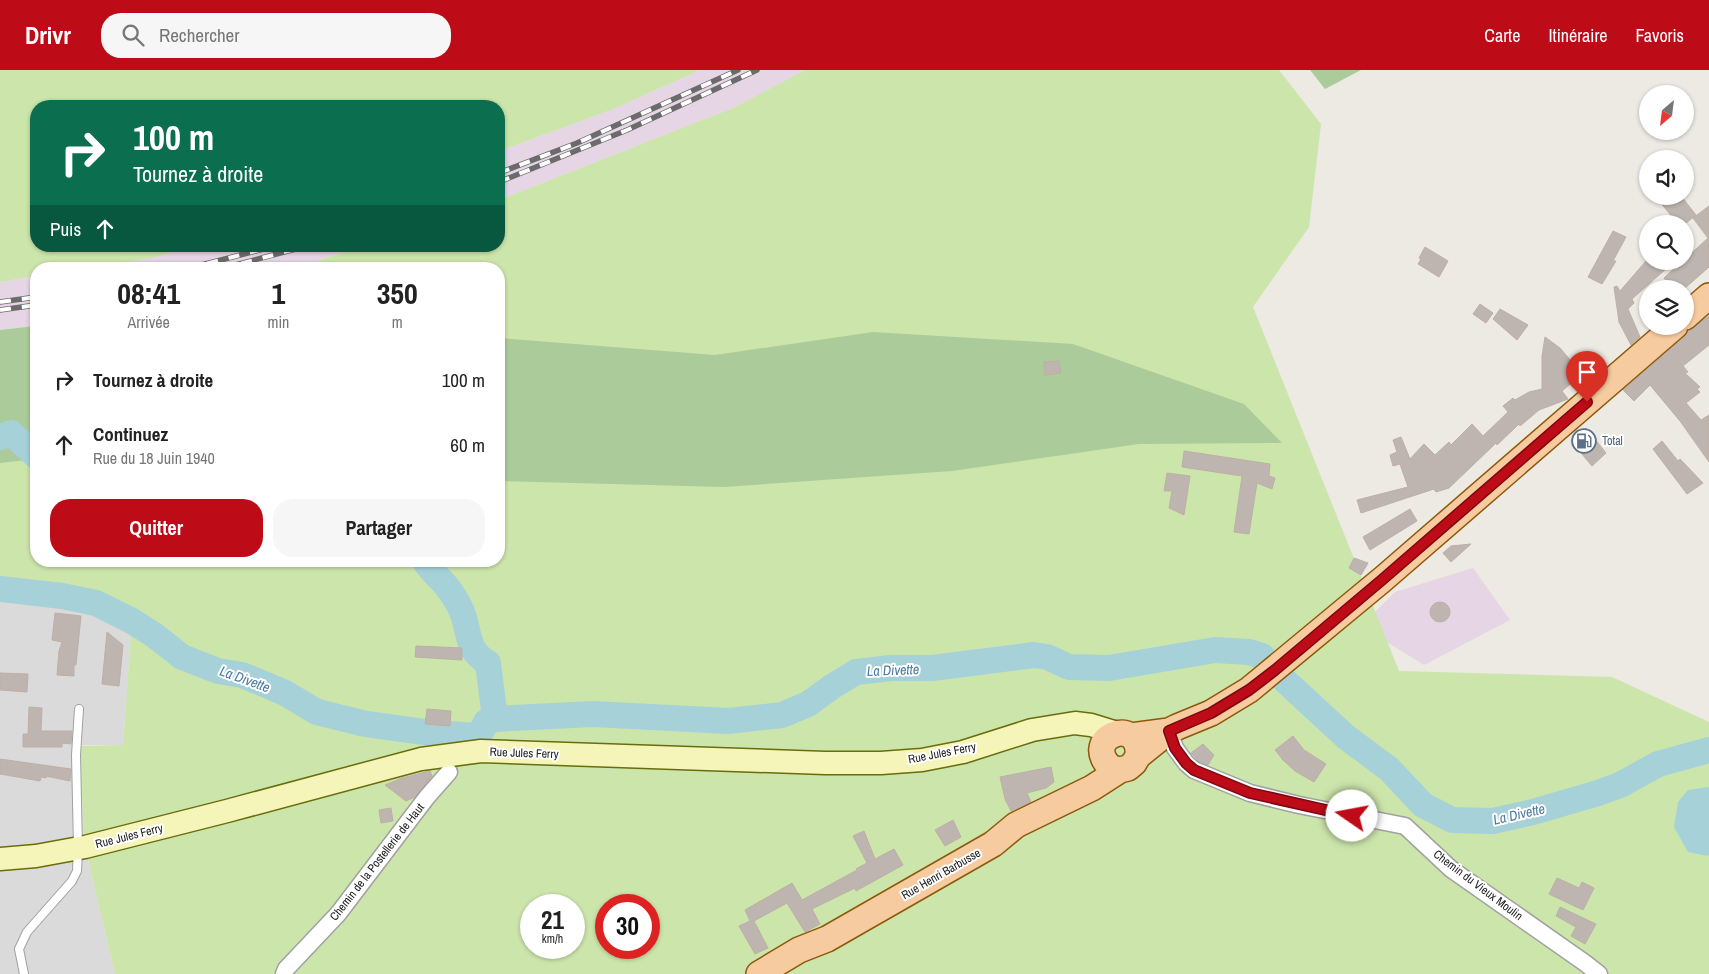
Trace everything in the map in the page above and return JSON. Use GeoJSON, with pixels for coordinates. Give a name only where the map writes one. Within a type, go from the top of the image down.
{"type":"FeatureCollection","features":[{"type":"Feature","properties":{"kind":"main road"},"geometry":{"type":"LineString","coordinates":[[1694,309],[1709,296]]}},
{"type":"Feature","properties":{"kind":"main road"},"geometry":{"type":"LineString","coordinates":[[1119,751],[1211,713],[1249,690],[1383,579],[1665,335]]}},
{"type":"Feature","properties":{"kind":"main road","name":"Rue Jules Ferry"},"geometry":{"type":"LineString","coordinates":[[0,859],[36,856],[78,848],[227,811],[421,758],[481,751],[826,763],[881,762],[922,760],[963,752],[1032,730],[1075,723],[1091,725],[1119,751]]}},
{"type":"Feature","properties":{"kind":"main road","name":"Rue Henri Barbusse"},"geometry":{"type":"LineString","coordinates":[[769,971],[799,950],[827,939],[993,844],[1016,826],[1084,792],[1119,751]]}},
{"type":"Feature","properties":{"kind":"street","name":"Chemin du Vieux Moulin"},"geometry":{"type":"LineString","coordinates":[[1169,731],[1175,748],[1194,770],[1250,793],[1405,826],[1451,868],[1599,974]]}},
{"type":"Feature","properties":{"kind":"street","name":"Chemin de la Postellerie de Haut"},"geometry":{"type":"LineString","coordinates":[[284,974],[286,969],[338,914],[421,804],[449,772]]}},
{"type":"Feature","properties":{"kind":"lane"},"geometry":{"type":"LineString","coordinates":[[24,974],[19,949],[26,932],[72,881],[77,871],[76,755],[79,708]]}},
{"type":"Feature","properties":{"kind":"shaded area"},"geometry":{"type":"Polygon","coordinates":[[[700,70],[805,70],[733,108],[505,198],[505,149],[611,110],[700,70]]]}},
{"type":"Feature","properties":{"kind":"shaded area"},"geometry":{"type":"Polygon","coordinates":[[[174,252],[344,252],[314,262],[126,262],[174,252]]]}},
{"type":"Feature","properties":{"kind":"shaded area"},"geometry":{"type":"Polygon","coordinates":[[[30,277],[30,327],[0,330],[0,282],[30,277]]]}},
{"type":"Feature","properties":{"kind":"shaded area"},"geometry":{"type":"Polygon","coordinates":[[[1473,568],[1510,620],[1424,665],[1361,626],[1395,592],[1473,568]]]}},
{"type":"Feature","properties":{"kind":"shaded area"},"geometry":{"type":"Polygon","coordinates":[[[0,589],[62,596],[95,603],[132,621],[123,745],[79,745],[85,847],[115,974],[0,974],[0,589]]]}},
{"type":"Feature","properties":{"kind":"green space"},"geometry":{"type":"Polygon","coordinates":[[[0,70],[700,70],[611,110],[505,149],[505,100],[30,100],[30,252],[174,252],[126,262],[30,262],[30,277],[0,282],[0,70]]]}},
{"type":"Feature","properties":{"kind":"green space"},"geometry":{"type":"Polygon","coordinates":[[[805,70],[1279,70],[1321,124],[1309,227],[1253,307],[1399,671],[1612,677],[1709,722],[1709,974],[115,974],[85,847],[79,746],[123,745],[132,621],[95,603],[62,596],[0,589],[0,330],[30,327],[30,567],[505,567],[505,262],[314,262],[344,252],[505,252],[505,198],[733,108],[805,70]]]}},
{"type":"Feature","properties":{"kind":"green space"},"geometry":{"type":"Polygon","coordinates":[[[1310,70],[1361,70],[1325,89],[1310,70]]]}},
{"type":"Feature","properties":{"kind":"green space"},"geometry":{"type":"Polygon","coordinates":[[[30,327],[30,460],[0,463],[0,330],[30,327]]]}},
{"type":"Feature","properties":{"kind":"green space"},"geometry":{"type":"Polygon","coordinates":[[[873,332],[1073,344],[1244,404],[1282,443],[1139,444],[952,471],[724,487],[505,481],[505,338],[715,355],[873,332]]]}},
{"type":"Feature","properties":{"kind":"water"},"geometry":{"type":"Polygon","coordinates":[[[1709,787],[1708,856],[1688,852],[1674,827],[1678,802],[1688,790],[1709,787]]]}},
{"type":"Feature","properties":{"kind":"building"},"geometry":{"type":"Polygon","coordinates":[[[1662,205],[1688,205],[1696,215],[1694,217],[1694,215],[1671,215],[1662,205]]]}},
{"type":"Feature","properties":{"kind":"building"},"geometry":{"type":"Polygon","coordinates":[[[1709,206],[1709,267],[1694,280],[1666,280],[1664,278],[1672,270],[1694,270],[1694,251],[1708,238],[1694,217],[1709,206]]]}},
{"type":"Feature","properties":{"kind":"building"},"geometry":{"type":"Polygon","coordinates":[[[1613,231],[1626,237],[1613,261],[1616,261],[1602,284],[1588,277],[1613,231]]]}},
{"type":"Feature","properties":{"kind":"building"},"geometry":{"type":"Polygon","coordinates":[[[1425,247],[1448,261],[1439,277],[1418,264],[1425,247]]]}},
{"type":"Feature","properties":{"kind":"building"},"geometry":{"type":"Polygon","coordinates":[[[1639,269],[1665,270],[1653,280],[1639,280],[1639,293],[1632,299],[1634,303],[1628,309],[1640,337],[1631,345],[1619,322],[1614,287],[1617,286],[1620,291],[1639,269]]]}},
{"type":"Feature","properties":{"kind":"building"},"geometry":{"type":"Polygon","coordinates":[[[1480,304],[1493,313],[1486,323],[1473,314],[1480,304]]]}},
{"type":"Feature","properties":{"kind":"building"},"geometry":{"type":"Polygon","coordinates":[[[1500,309],[1528,325],[1517,340],[1493,319],[1500,309]]]}},
{"type":"Feature","properties":{"kind":"building"},"geometry":{"type":"Polygon","coordinates":[[[1709,316],[1709,345],[1683,366],[1688,372],[1685,373],[1700,387],[1697,389],[1700,392],[1686,403],[1701,420],[1709,415],[1709,462],[1680,421],[1650,385],[1634,401],[1623,390],[1685,335],[1694,335],[1694,327],[1709,316]]]}},
{"type":"Feature","properties":{"kind":"building"},"geometry":{"type":"Polygon","coordinates":[[[1545,337],[1560,348],[1582,374],[1562,391],[1568,399],[1539,410],[1520,426],[1519,424],[1449,488],[1436,492],[1434,489],[1361,513],[1357,500],[1408,487],[1400,464],[1393,466],[1390,455],[1397,452],[1393,440],[1401,437],[1410,459],[1424,444],[1435,455],[1449,442],[1451,445],[1472,424],[1483,436],[1508,412],[1503,406],[1513,398],[1515,400],[1529,392],[1542,389],[1542,356],[1545,337]]]}},
{"type":"Feature","properties":{"kind":"building"},"geometry":{"type":"Polygon","coordinates":[[[1059,361],[1061,373],[1045,375],[1044,362],[1059,361]]]}},
{"type":"Feature","properties":{"kind":"building"},"geometry":{"type":"Polygon","coordinates":[[[1586,428],[1606,453],[1592,466],[1571,441],[1586,428]]]}},
{"type":"Feature","properties":{"kind":"building"},"geometry":{"type":"Polygon","coordinates":[[[1662,441],[1678,461],[1680,459],[1703,483],[1687,494],[1653,449],[1662,441]]]}},
{"type":"Feature","properties":{"kind":"building"},"geometry":{"type":"Polygon","coordinates":[[[1184,451],[1270,464],[1269,476],[1275,478],[1272,489],[1257,483],[1249,534],[1234,532],[1242,476],[1182,467],[1184,451]]]}},
{"type":"Feature","properties":{"kind":"building"},"geometry":{"type":"Polygon","coordinates":[[[1167,473],[1190,476],[1184,515],[1169,508],[1172,491],[1164,491],[1167,473]]]}},
{"type":"Feature","properties":{"kind":"building"},"geometry":{"type":"Polygon","coordinates":[[[1410,509],[1417,521],[1370,550],[1363,537],[1410,509]]]}},
{"type":"Feature","properties":{"kind":"building"},"geometry":{"type":"Polygon","coordinates":[[[1471,544],[1451,562],[1443,553],[1451,546],[1471,544]]]}},
{"type":"Feature","properties":{"kind":"building"},"geometry":{"type":"Polygon","coordinates":[[[1354,558],[1368,563],[1361,575],[1349,568],[1354,558]]]}},
{"type":"Feature","properties":{"kind":"building"},"geometry":{"type":"Polygon","coordinates":[[[1436,602],[1444,602],[1450,608],[1450,616],[1444,622],[1436,622],[1430,616],[1430,608],[1436,602]]]}},
{"type":"Feature","properties":{"kind":"building"},"geometry":{"type":"Polygon","coordinates":[[[55,613],[81,616],[74,676],[57,675],[59,651],[62,642],[52,640],[55,613]]]}},
{"type":"Feature","properties":{"kind":"building"},"geometry":{"type":"Polygon","coordinates":[[[107,632],[123,645],[119,686],[102,684],[107,632]]]}},
{"type":"Feature","properties":{"kind":"building"},"geometry":{"type":"Polygon","coordinates":[[[416,646],[462,648],[462,660],[415,657],[416,646]]]}},
{"type":"Feature","properties":{"kind":"building"},"geometry":{"type":"Polygon","coordinates":[[[0,673],[28,674],[27,692],[0,690],[0,673]]]}},
{"type":"Feature","properties":{"kind":"building"},"geometry":{"type":"Polygon","coordinates":[[[29,707],[42,708],[41,731],[72,731],[71,744],[62,743],[62,747],[23,747],[23,734],[28,734],[29,707]]]}},
{"type":"Feature","properties":{"kind":"building"},"geometry":{"type":"Polygon","coordinates":[[[427,709],[451,711],[450,726],[425,724],[427,709]]]}},
{"type":"Feature","properties":{"kind":"building"},"geometry":{"type":"Polygon","coordinates":[[[1293,736],[1304,750],[1326,764],[1314,782],[1295,771],[1275,750],[1293,736]]]}},
{"type":"Feature","properties":{"kind":"building"},"geometry":{"type":"Polygon","coordinates":[[[1203,744],[1214,755],[1208,765],[1199,761],[1191,753],[1203,744]]]}},
{"type":"Feature","properties":{"kind":"building"},"geometry":{"type":"Polygon","coordinates":[[[0,759],[71,769],[70,781],[46,776],[46,778],[41,777],[40,781],[0,774],[0,759]]]}},
{"type":"Feature","properties":{"kind":"building"},"geometry":{"type":"Polygon","coordinates":[[[1051,767],[1054,782],[1046,788],[1027,793],[1031,802],[1011,811],[1005,799],[1000,777],[1051,767]]]}},
{"type":"Feature","properties":{"kind":"building"},"geometry":{"type":"Polygon","coordinates":[[[430,771],[432,776],[415,797],[406,801],[385,785],[402,778],[430,771]]]}},
{"type":"Feature","properties":{"kind":"building"},"geometry":{"type":"Polygon","coordinates":[[[391,808],[393,821],[381,823],[379,810],[391,808]]]}},
{"type":"Feature","properties":{"kind":"building"},"geometry":{"type":"Polygon","coordinates":[[[953,820],[961,837],[945,846],[935,830],[953,820]]]}},
{"type":"Feature","properties":{"kind":"building"},"geometry":{"type":"Polygon","coordinates":[[[864,831],[875,859],[894,849],[903,865],[856,891],[855,888],[812,909],[820,924],[805,932],[787,903],[754,921],[768,948],[755,954],[739,926],[750,921],[745,910],[792,883],[802,900],[857,870],[867,863],[853,836],[864,831]]]}},
{"type":"Feature","properties":{"kind":"building"},"geometry":{"type":"Polygon","coordinates":[[[1557,878],[1579,888],[1582,882],[1594,888],[1583,910],[1549,894],[1557,878]]]}},
{"type":"Feature","properties":{"kind":"building"},"geometry":{"type":"Polygon","coordinates":[[[1560,907],[1596,924],[1585,944],[1571,936],[1576,927],[1556,916],[1560,907]]]}},
{"type":"Feature","properties":{"kind":"waterway","name":"La Divette"},"geometry":{"type":"LineString","coordinates":[[0,437],[11,433],[30,450]]}},
{"type":"Feature","properties":{"kind":"waterway","name":"La Divette"},"geometry":{"type":"LineString","coordinates":[[429,567],[456,600],[465,619],[472,647],[488,663],[495,719]]}},
{"type":"Feature","properties":{"kind":"waterway","name":"La Divette"},"geometry":{"type":"LineString","coordinates":[[0,589],[62,596],[96,603],[132,621],[182,657],[218,671],[242,675],[285,693],[317,712],[366,724],[424,732],[475,736],[482,730],[486,722],[495,719],[593,714],[728,721],[782,715],[808,704],[856,672],[891,668],[932,668],[1034,655],[1047,657],[1069,667],[1109,668],[1215,650],[1249,652],[1262,656],[1266,661]]}},
{"type":"Feature","properties":{"kind":"waterway","name":"La Divette"},"geometry":{"type":"LineString","coordinates":[[1282,678],[1346,737],[1389,769],[1423,805],[1452,820],[1493,821],[1533,812],[1620,785],[1658,764],[1709,750]]}},
{"type":"Feature","properties":{"kind":"railway"},"geometry":{"type":"LineString","coordinates":[[505,171],[577,143],[738,70]]}},
{"type":"Feature","properties":{"kind":"railway"},"geometry":{"type":"LineString","coordinates":[[505,180],[627,130],[757,70]]}},
{"type":"Feature","properties":{"kind":"railway"},"geometry":{"type":"LineString","coordinates":[[213,262],[252,252]]}},
{"type":"Feature","properties":{"kind":"railway"},"geometry":{"type":"LineString","coordinates":[[246,262],[284,252]]}},
{"type":"Feature","properties":{"kind":"railway"},"geometry":{"type":"LineString","coordinates":[[0,302],[30,298]]}},
{"type":"Feature","properties":{"kind":"railway"},"geometry":{"type":"LineString","coordinates":[[0,310],[30,306]]}},
{"type":"Feature","properties":{"kind":"place","name":"Total"},"geometry":{"type":"Point","coordinates":[1584,441]}},
{"type":"Feature","properties":{"kind":"route"},"geometry":{"type":"LineString","coordinates":[[1352,816],[1250,793],[1194,770],[1175,748],[1169,731],[1211,713],[1249,690],[1275,670],[1587,402]]}}]}
